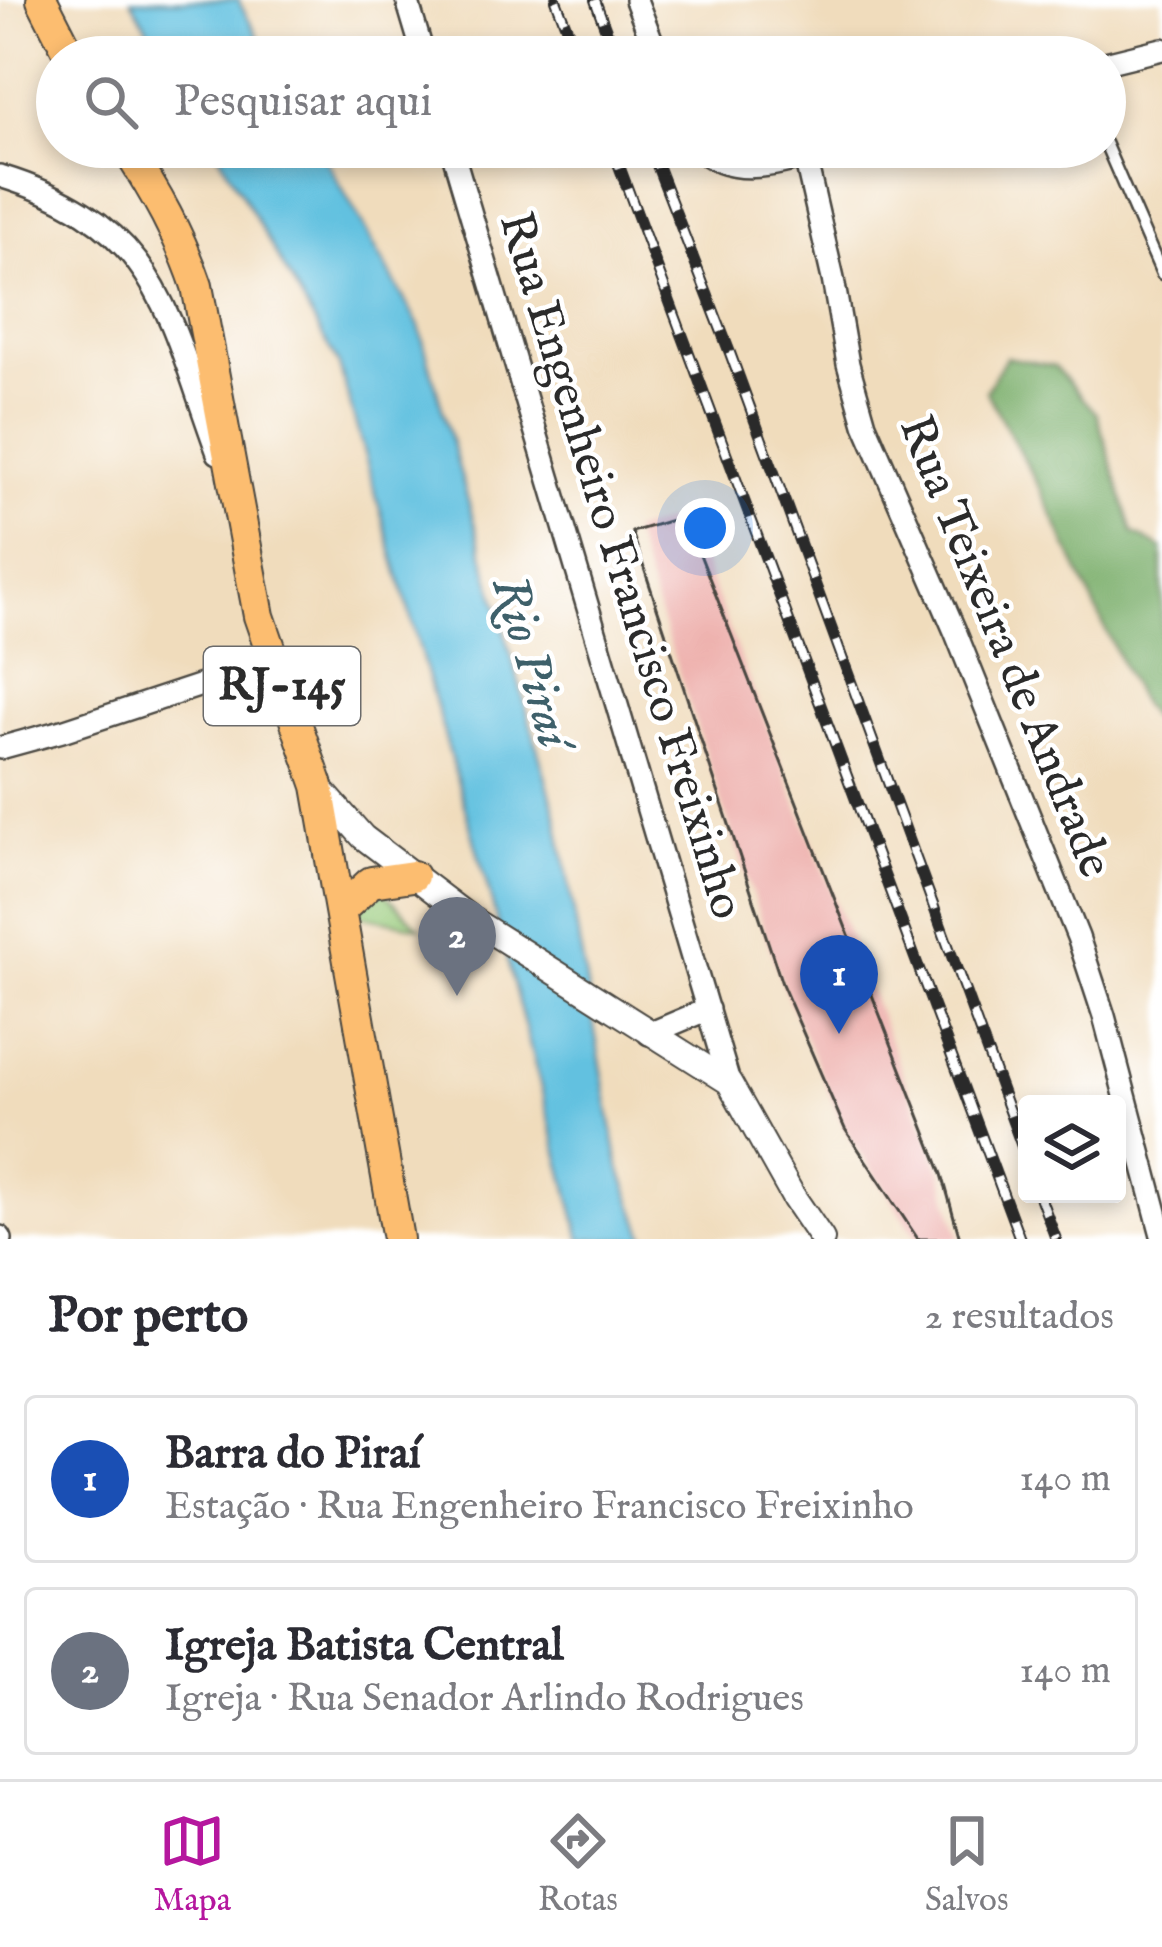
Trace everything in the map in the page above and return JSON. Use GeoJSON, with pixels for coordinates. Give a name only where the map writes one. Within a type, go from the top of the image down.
{"type":"FeatureCollection","features":[{"type":"Feature","properties":{"kind":"main road"},"geometry":{"type":"LineString","coordinates":[[42,0],[60,36]]}},
{"type":"Feature","properties":{"kind":"main road","name":"RJ-145"},"geometry":{"type":"LineString","coordinates":[[140,168],[184,247],[197,286],[259,616],[317,786],[398,1239]]}},
{"type":"Feature","properties":{"kind":"main road"},"geometry":{"type":"LineString","coordinates":[[342,909],[371,882],[413,876]]}},
{"type":"Feature","properties":{"kind":"street"},"geometry":{"type":"LineString","coordinates":[[407,0],[418,36]]}},
{"type":"Feature","properties":{"kind":"street"},"geometry":{"type":"LineString","coordinates":[[636,0],[650,36]]}},
{"type":"Feature","properties":{"kind":"street"},"geometry":{"type":"LineString","coordinates":[[1126,58],[1162,49]]}},
{"type":"Feature","properties":{"kind":"street","name":"Rua Engenheiro Francisco Freixinho"},"geometry":{"type":"LineString","coordinates":[[457,168],[729,1082]]}},
{"type":"Feature","properties":{"kind":"street","name":"Rua Teixeira de Andrade"},"geometry":{"type":"LineString","coordinates":[[808,168],[865,424],[964,653],[1078,937],[1162,1234]]}},
{"type":"Feature","properties":{"kind":"street"},"geometry":{"type":"LineString","coordinates":[[0,176],[43,189],[87,212],[127,244],[173,329],[236,504]]}},
{"type":"Feature","properties":{"kind":"street"},"geometry":{"type":"LineString","coordinates":[[0,748],[274,661]]}},
{"type":"Feature","properties":{"kind":"street"},"geometry":{"type":"LineString","coordinates":[[317,786],[364,837],[471,919],[729,1082],[822,1239]]}},
{"type":"Feature","properties":{"kind":"street"},"geometry":{"type":"LineString","coordinates":[[645,1032],[708,1009]]}},
{"type":"Feature","properties":{"kind":"lane"},"geometry":{"type":"LineString","coordinates":[[1116,168],[1162,274]]}},
{"type":"Feature","properties":{"kind":"green space"},"geometry":{"type":"Polygon","coordinates":[[[1006,357],[1054,366],[1097,414],[1133,533],[1162,548],[1162,735],[1136,695],[1041,490],[986,391],[1006,357]]]}},
{"type":"Feature","properties":{"kind":"green space"},"geometry":{"type":"Polygon","coordinates":[[[383,891],[419,927],[349,913],[383,891]]]}},
{"type":"Feature","properties":{"kind":"water"},"geometry":{"type":"Polygon","coordinates":[[[131,0],[238,0],[258,36],[152,36],[131,0]]]}},
{"type":"Feature","properties":{"kind":"water","name":"Rio Piraí"},"geometry":{"type":"Polygon","coordinates":[[[227,168],[331,168],[419,326],[557,818],[619,1166],[646,1239],[581,1239],[489,892],[339,365],[227,168]]]}},
{"type":"Feature","properties":{"kind":"building"},"geometry":{"type":"Polygon","coordinates":[[[685,516],[942,1174],[960,1239],[918,1239],[845,1129],[782,984],[632,532],[685,516]]]}},
{"type":"Feature","properties":{"kind":"railway"},"geometry":{"type":"LineString","coordinates":[[556,0],[570,36]]}},
{"type":"Feature","properties":{"kind":"railway"},"geometry":{"type":"LineString","coordinates":[[595,0],[608,36]]}},
{"type":"Feature","properties":{"kind":"railway"},"geometry":{"type":"LineString","coordinates":[[620,168],[1020,1239]]}},
{"type":"Feature","properties":{"kind":"railway"},"geometry":{"type":"LineString","coordinates":[[658,168],[1018,1136]]}},
{"type":"Feature","properties":{"kind":"railway"},"geometry":{"type":"LineString","coordinates":[[1042,1203],[1056,1239]]}},
{"type":"Feature","properties":{"kind":"place","name":"Igreja Batista Central"},"geometry":{"type":"Point","coordinates":[457,996]}},
{"type":"Feature","properties":{"kind":"place","name":"Barra do Piraí"},"geometry":{"type":"Point","coordinates":[839,1034]}}]}
